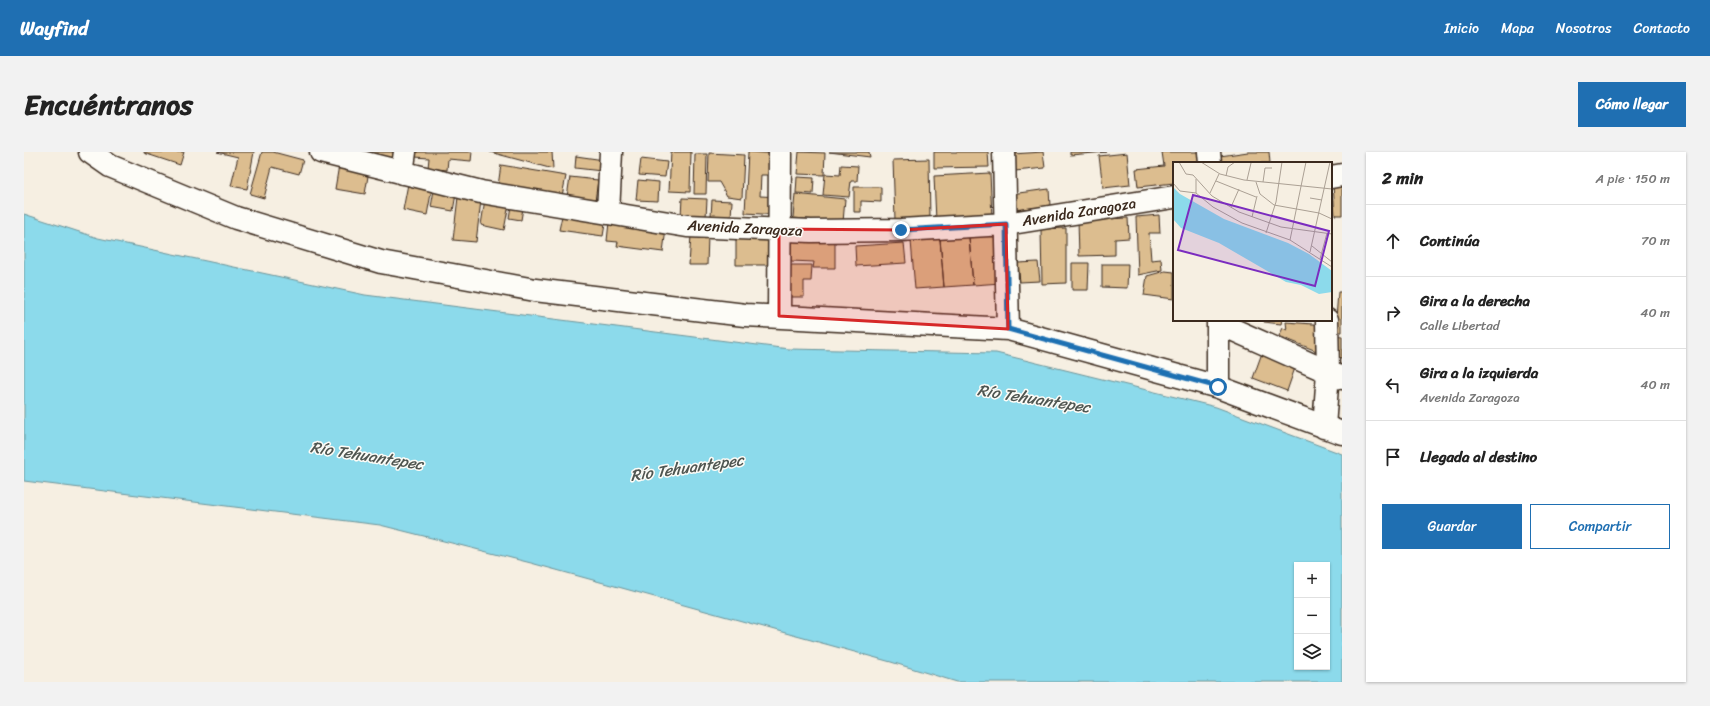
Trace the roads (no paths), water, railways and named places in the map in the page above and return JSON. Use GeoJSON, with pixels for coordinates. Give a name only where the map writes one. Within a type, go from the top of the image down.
{"type":"FeatureCollection","features":[{"type":"Feature","properties":{"kind":"street"},"geometry":{"type":"LineString","coordinates":[[90,152],[110,166],[236,218],[381,262],[535,290],[745,314],[1008,329],[1218,387],[1333,430],[1335,375],[1327,321]]}},
{"type":"Feature","properties":{"kind":"street","name":"Avenida Zaragoza"},"geometry":{"type":"LineString","coordinates":[[321,152],[404,162],[481,192],[687,226],[779,229],[811,232],[901,230],[1006,224],[1173,197]]}},
{"type":"Feature","properties":{"kind":"street"},"geometry":{"type":"LineString","coordinates":[[608,213],[611,152]]}},
{"type":"Feature","properties":{"kind":"street"},"geometry":{"type":"LineString","coordinates":[[779,316],[780,152]]}},
{"type":"Feature","properties":{"kind":"street"},"geometry":{"type":"LineString","coordinates":[[1004,152],[1008,329]]}},
{"type":"Feature","properties":{"kind":"street"},"geometry":{"type":"LineString","coordinates":[[1209,152],[1210,162]]}},
{"type":"Feature","properties":{"kind":"street"},"geometry":{"type":"LineString","coordinates":[[1332,176],[1342,175]]}},
{"type":"Feature","properties":{"kind":"street"},"geometry":{"type":"LineString","coordinates":[[1218,387],[1218,322],[1335,375]]}},
{"type":"Feature","properties":{"kind":"water","name":"Río Tehuantepec"},"geometry":{"type":"Polygon","coordinates":[[[24,214],[98,238],[365,295],[789,349],[996,353],[1216,407],[1342,454],[1342,682],[957,682],[891,662],[531,563],[380,525],[24,481],[24,214]]]}}]}
